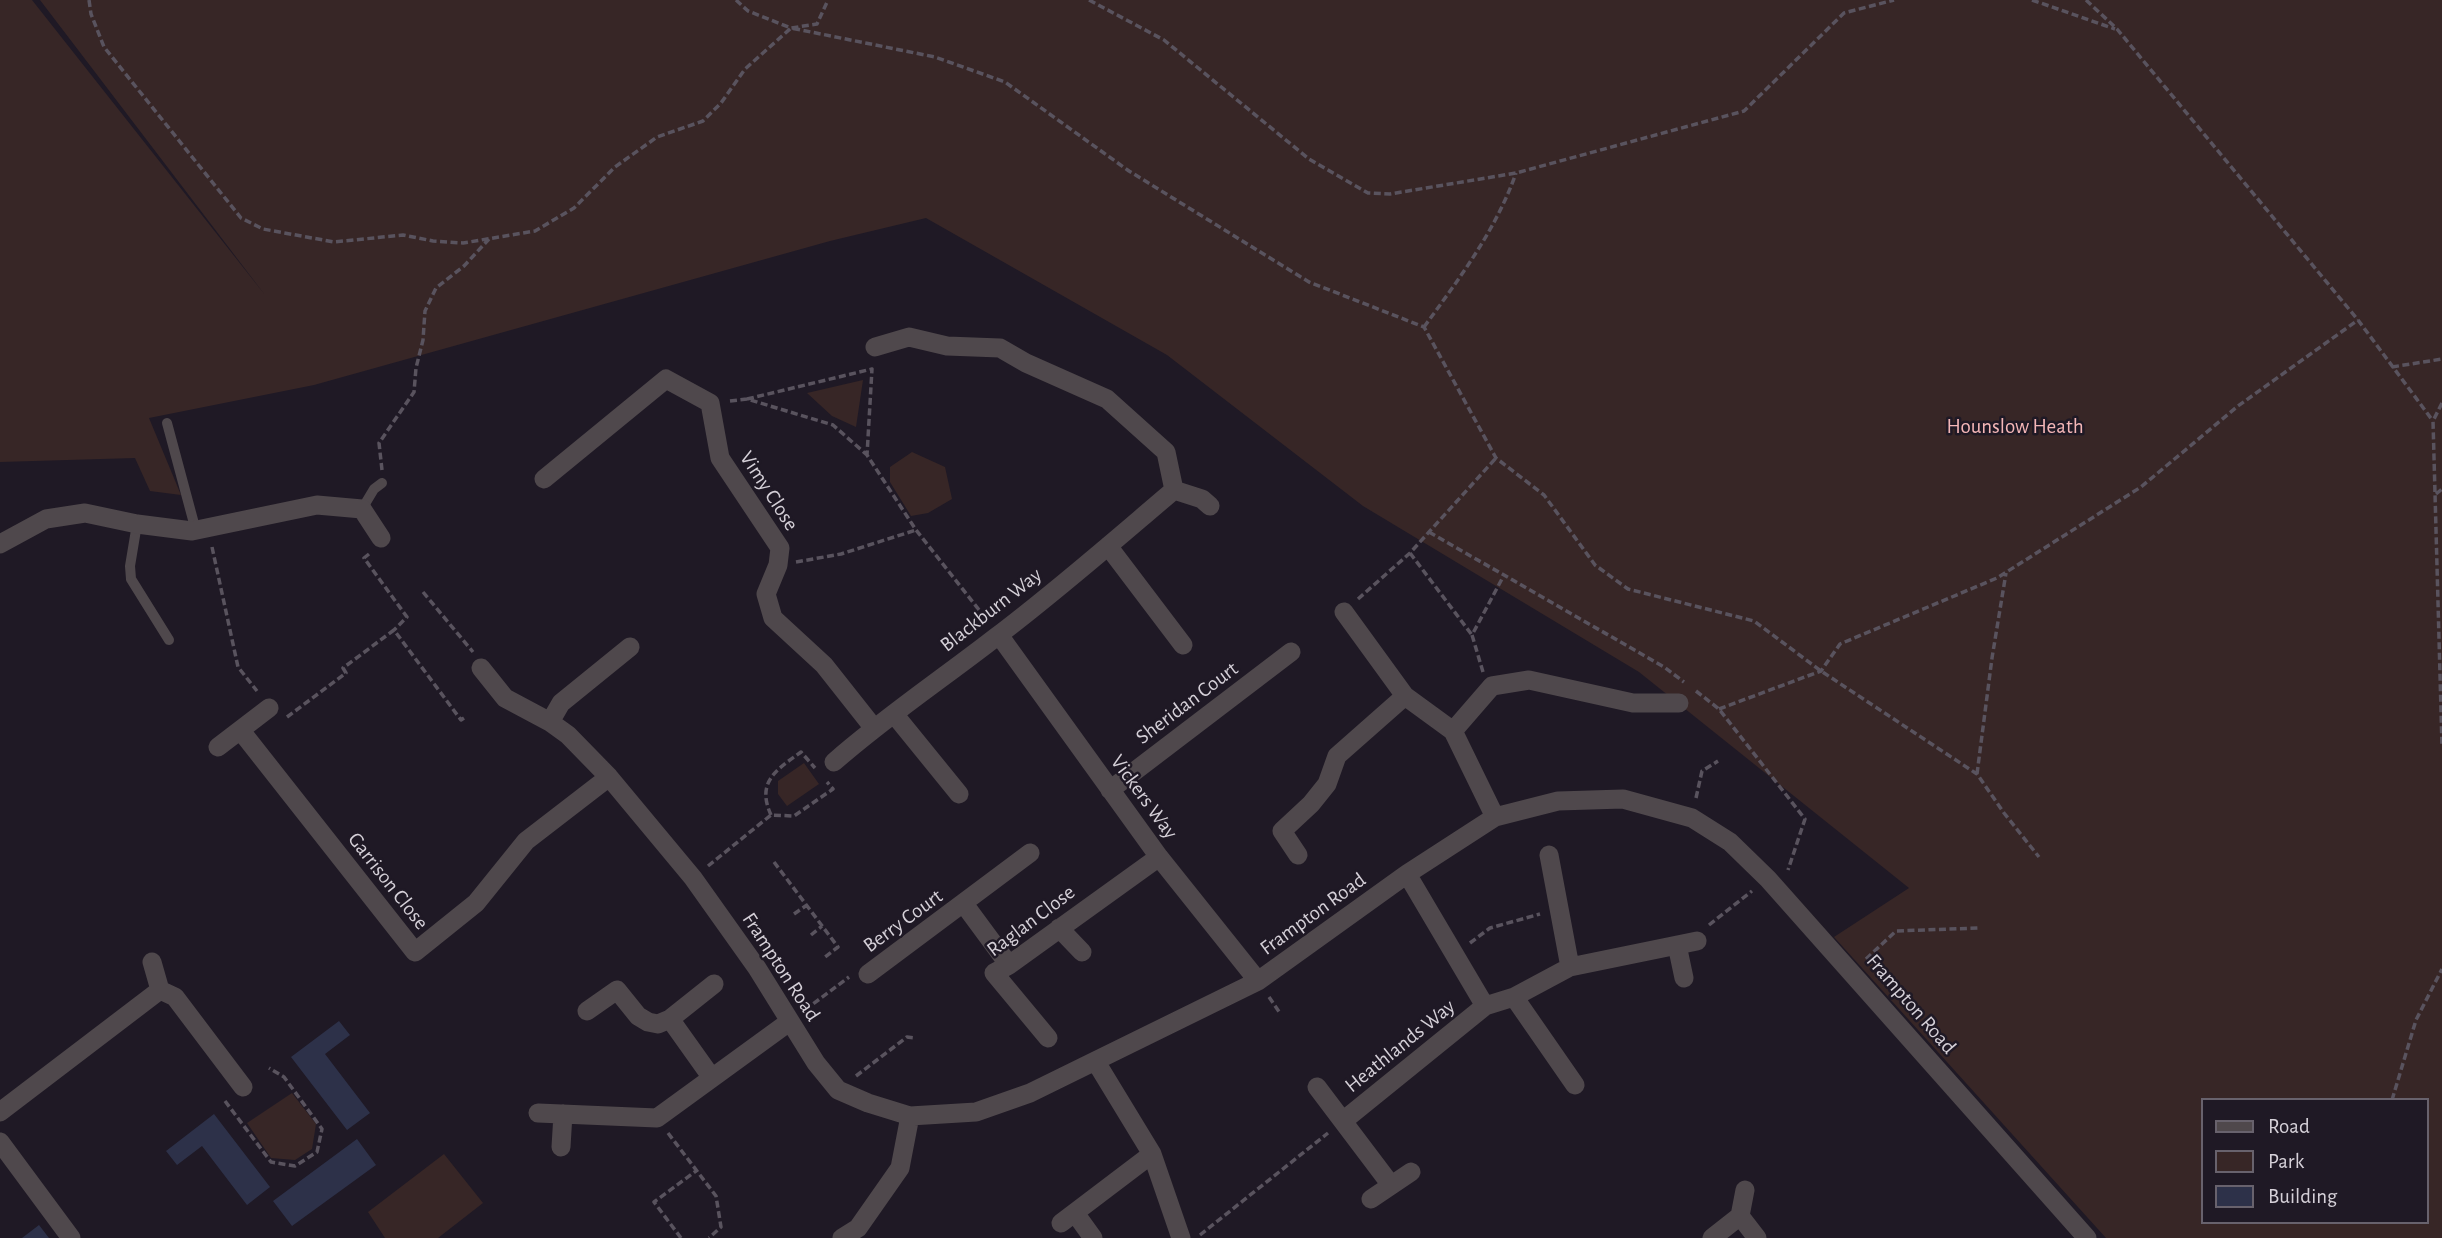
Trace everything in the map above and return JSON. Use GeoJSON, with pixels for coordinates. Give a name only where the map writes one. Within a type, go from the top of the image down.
{"type":"FeatureCollection","features":[{"type":"Feature","properties":{"kind":"street"},"geometry":{"type":"LineString","coordinates":[[875,347],[909,337],[947,346],[1000,348],[1026,363],[1107,399],[1166,452],[1174,490],[1202,499],[1210,506]]}},
{"type":"Feature","properties":{"kind":"street"},"geometry":{"type":"LineString","coordinates":[[544,479],[666,379],[710,403]]}},
{"type":"Feature","properties":{"kind":"street","name":"Vimy Close"},"geometry":{"type":"LineString","coordinates":[[710,403],[720,458],[779,548],[778,565],[766,594],[773,618],[824,665],[873,727]]}},
{"type":"Feature","properties":{"kind":"street","name":"Blackburn Way"},"geometry":{"type":"LineString","coordinates":[[827,767],[873,727],[999,635],[1174,490]]}},
{"type":"Feature","properties":{"kind":"street"},"geometry":{"type":"LineString","coordinates":[[0,544],[46,519],[85,513],[137,524],[202,529],[317,505],[362,509],[377,544]]}},
{"type":"Feature","properties":{"kind":"street"},"geometry":{"type":"LineString","coordinates":[[1108,546],[1183,645]]}},
{"type":"Feature","properties":{"kind":"street"},"geometry":{"type":"LineString","coordinates":[[1344,612],[1405,696],[1453,731],[1495,817]]}},
{"type":"Feature","properties":{"kind":"street","name":"Vickers Way"},"geometry":{"type":"LineString","coordinates":[[999,635],[1159,857],[1258,981]]}},
{"type":"Feature","properties":{"kind":"street"},"geometry":{"type":"LineString","coordinates":[[481,668],[505,698],[550,722],[561,703],[630,647]]}},
{"type":"Feature","properties":{"kind":"street","name":"Sheridan Court"},"geometry":{"type":"LineString","coordinates":[[1110,790],[1291,652]]}},
{"type":"Feature","properties":{"kind":"street"},"geometry":{"type":"LineString","coordinates":[[1453,731],[1492,686],[1529,680],[1633,703],[1679,703]]}},
{"type":"Feature","properties":{"kind":"street"},"geometry":{"type":"LineString","coordinates":[[1298,855],[1282,831],[1311,804],[1327,784],[1337,757],[1405,696]]}},
{"type":"Feature","properties":{"kind":"street"},"geometry":{"type":"LineString","coordinates":[[218,747],[269,708]]}},
{"type":"Feature","properties":{"kind":"street"},"geometry":{"type":"LineString","coordinates":[[894,714],[959,794]]}},
{"type":"Feature","properties":{"kind":"street","name":"Frampton Road"},"geometry":{"type":"LineString","coordinates":[[550,722],[568,735],[610,777],[693,878],[757,968],[816,1063],[838,1090],[910,1116],[976,1112],[1030,1093],[1258,981],[1407,874],[1495,817],[1558,801],[1623,799],[1692,818],[1730,842],[1774,885],[2087,1238]]}},
{"type":"Feature","properties":{"kind":"street","name":"Garrison Close"},"geometry":{"type":"LineString","coordinates":[[241,731],[415,952],[476,902],[526,841],[610,777]]}},
{"type":"Feature","properties":{"kind":"street","name":"Berry Court"},"geometry":{"type":"LineString","coordinates":[[869,974],[1030,853]]}},
{"type":"Feature","properties":{"kind":"street"},"geometry":{"type":"LineString","coordinates":[[1549,855],[1570,967]]}},
{"type":"Feature","properties":{"kind":"street","name":"Raglan Close"},"geometry":{"type":"LineString","coordinates":[[1048,1038],[994,974],[1159,857]]}},
{"type":"Feature","properties":{"kind":"street","name":"Heathlands Way"},"geometry":{"type":"LineString","coordinates":[[1407,874],[1485,1006]]}},
{"type":"Feature","properties":{"kind":"street","name":"Berry Court"},"geometry":{"type":"LineString","coordinates":[[964,904],[1009,965]]}},
{"type":"Feature","properties":{"kind":"street"},"geometry":{"type":"LineString","coordinates":[[1059,928],[1082,952]]}},
{"type":"Feature","properties":{"kind":"street","name":"Heathlands Way"},"geometry":{"type":"LineString","coordinates":[[1317,1087],[1343,1121],[1485,1006],[1514,998],[1570,967],[1697,941]]}},
{"type":"Feature","properties":{"kind":"street"},"geometry":{"type":"LineString","coordinates":[[1677,945],[1685,978]]}},
{"type":"Feature","properties":{"kind":"street"},"geometry":{"type":"LineString","coordinates":[[152,962],[160,990],[175,997],[243,1087]]}},
{"type":"Feature","properties":{"kind":"street"},"geometry":{"type":"LineString","coordinates":[[587,1011],[617,990],[638,1016],[658,1024],[670,1019],[714,984]]}},
{"type":"Feature","properties":{"kind":"street"},"geometry":{"type":"LineString","coordinates":[[0,1112],[160,990]]}},
{"type":"Feature","properties":{"kind":"street"},"geometry":{"type":"LineString","coordinates":[[1514,998],[1575,1085]]}},
{"type":"Feature","properties":{"kind":"street"},"geometry":{"type":"LineString","coordinates":[[670,1019],[712,1078]]}},
{"type":"Feature","properties":{"kind":"street"},"geometry":{"type":"LineString","coordinates":[[538,1113],[657,1118],[789,1022]]}},
{"type":"Feature","properties":{"kind":"street"},"geometry":{"type":"LineString","coordinates":[[1096,1062],[1152,1154],[1181,1238]]}},
{"type":"Feature","properties":{"kind":"street"},"geometry":{"type":"LineString","coordinates":[[561,1147],[563,1114]]}},
{"type":"Feature","properties":{"kind":"street"},"geometry":{"type":"LineString","coordinates":[[855,1235],[900,1168],[910,1116]]}},
{"type":"Feature","properties":{"kind":"street"},"geometry":{"type":"LineString","coordinates":[[1343,1121],[1391,1185]]}},
{"type":"Feature","properties":{"kind":"street"},"geometry":{"type":"LineString","coordinates":[[0,1142],[71,1238]]}},
{"type":"Feature","properties":{"kind":"street"},"geometry":{"type":"LineString","coordinates":[[1093,1238],[1068,1218],[1152,1154]]}},
{"type":"Feature","properties":{"kind":"street"},"geometry":{"type":"LineString","coordinates":[[1371,1199],[1411,1172]]}},
{"type":"Feature","properties":{"kind":"street"},"geometry":{"type":"LineString","coordinates":[[1712,1238],[1740,1216],[1745,1190]]}},
{"type":"Feature","properties":{"kind":"street"},"geometry":{"type":"LineString","coordinates":[[1740,1216],[1757,1238]]}},
{"type":"Feature","properties":{"kind":"lane"},"geometry":{"type":"LineString","coordinates":[[167,423],[202,529]]}},
{"type":"Feature","properties":{"kind":"lane"},"geometry":{"type":"LineString","coordinates":[[362,509],[374,489],[382,483]]}},
{"type":"Feature","properties":{"kind":"lane"},"geometry":{"type":"LineString","coordinates":[[137,524],[130,566],[131,579],[169,640]]}},
{"type":"Feature","properties":{"kind":"path"},"geometry":{"type":"LineString","coordinates":[[89,0],[91,14],[104,47],[241,218],[263,229],[334,242],[403,234],[433,241],[463,243],[535,231],[574,208],[615,167],[657,137],[703,121],[721,103],[745,69],[791,29],[817,24],[828,0]]}},
{"type":"Feature","properties":{"kind":"path"},"geometry":{"type":"LineString","coordinates":[[736,0],[748,11],[791,29],[934,57],[1005,82],[1129,171],[1309,282],[1424,327],[1496,458],[1544,495],[1595,565],[1628,589],[1754,621],[1821,671],[1977,774],[2039,857]]}},
{"type":"Feature","properties":{"kind":"path"},"geometry":{"type":"LineString","coordinates":[[1089,0],[1164,40],[1310,159],[1368,193],[1390,194],[1516,173],[1744,111],[1844,13],[1894,0]]}},
{"type":"Feature","properties":{"kind":"path"},"geometry":{"type":"LineString","coordinates":[[2032,0],[2117,29]]}},
{"type":"Feature","properties":{"kind":"path"},"geometry":{"type":"LineString","coordinates":[[2086,0],[2117,29],[2358,320],[2433,421]]}},
{"type":"Feature","properties":{"kind":"path"},"geometry":{"type":"LineString","coordinates":[[1424,327],[1459,279],[1507,201],[1516,173]]}},
{"type":"Feature","properties":{"kind":"path"},"geometry":{"type":"LineString","coordinates":[[382,483],[379,443],[414,392],[416,368],[424,340],[425,311],[436,288],[464,266],[489,239]]}},
{"type":"Feature","properties":{"kind":"path"},"geometry":{"type":"LineString","coordinates":[[1718,709],[1821,671],[1840,644],[2006,573],[2141,487],[2238,406],[2358,320]]}},
{"type":"Feature","properties":{"kind":"path"},"geometry":{"type":"LineString","coordinates":[[2392,367],[2442,359]]}},
{"type":"Feature","properties":{"kind":"path"},"geometry":{"type":"LineString","coordinates":[[710,403],[747,399],[872,369],[867,455]]}},
{"type":"Feature","properties":{"kind":"path"},"geometry":{"type":"LineString","coordinates":[[747,399],[833,425],[867,455],[916,530],[999,635]]}},
{"type":"Feature","properties":{"kind":"path"},"geometry":{"type":"LineString","coordinates":[[2442,403],[2433,421],[2439,551],[2442,747]]}},
{"type":"Feature","properties":{"kind":"path"},"geometry":{"type":"LineString","coordinates":[[1344,612],[1410,553],[1496,458]]}},
{"type":"Feature","properties":{"kind":"path"},"geometry":{"type":"LineString","coordinates":[[2436,494],[2442,489]]}},
{"type":"Feature","properties":{"kind":"path"},"geometry":{"type":"LineString","coordinates":[[202,529],[238,667],[280,722],[346,673],[343,668],[408,617],[363,558],[377,544]]}},
{"type":"Feature","properties":{"kind":"path"},"geometry":{"type":"LineString","coordinates":[[778,565],[841,554],[916,530]]}},
{"type":"Feature","properties":{"kind":"path"},"geometry":{"type":"LineString","coordinates":[[1429,532],[1664,667],[1718,709],[1805,819],[1774,885],[1712,922],[1697,941]]}},
{"type":"Feature","properties":{"kind":"path"},"geometry":{"type":"LineString","coordinates":[[1410,553],[1472,635],[1488,690]]}},
{"type":"Feature","properties":{"kind":"path"},"geometry":{"type":"LineString","coordinates":[[1977,774],[2006,573]]}},
{"type":"Feature","properties":{"kind":"path"},"geometry":{"type":"LineString","coordinates":[[1472,635],[1503,577]]}},
{"type":"Feature","properties":{"kind":"path"},"geometry":{"type":"LineString","coordinates":[[423,592],[478,659],[481,668]]}},
{"type":"Feature","properties":{"kind":"path"},"geometry":{"type":"LineString","coordinates":[[394,630],[461,720],[464,718]]}},
{"type":"Feature","properties":{"kind":"path"},"geometry":{"type":"LineString","coordinates":[[771,815],[764,788],[778,769],[800,751],[827,767]]}},
{"type":"Feature","properties":{"kind":"path"},"geometry":{"type":"LineString","coordinates":[[1692,818],[1702,771],[1718,761]]}},
{"type":"Feature","properties":{"kind":"path"},"geometry":{"type":"LineString","coordinates":[[693,878],[771,815],[794,816],[833,789],[826,781]]}},
{"type":"Feature","properties":{"kind":"path"},"geometry":{"type":"LineString","coordinates":[[774,862],[838,947],[825,957]]}},
{"type":"Feature","properties":{"kind":"path"},"geometry":{"type":"LineString","coordinates":[[794,914],[807,905]]}},
{"type":"Feature","properties":{"kind":"path"},"geometry":{"type":"LineString","coordinates":[[1454,954],[1490,928],[1528,916],[1560,911]]}},
{"type":"Feature","properties":{"kind":"path"},"geometry":{"type":"LineString","coordinates":[[811,935],[822,926]]}},
{"type":"Feature","properties":{"kind":"path"},"geometry":{"type":"LineString","coordinates":[[1852,973],[1896,931],[1979,928]]}},
{"type":"Feature","properties":{"kind":"path"},"geometry":{"type":"LineString","coordinates":[[2393,1098],[2416,1020],[2442,969]]}},
{"type":"Feature","properties":{"kind":"path"},"geometry":{"type":"LineString","coordinates":[[789,1022],[856,972],[869,974]]}},
{"type":"Feature","properties":{"kind":"path"},"geometry":{"type":"LineString","coordinates":[[838,1090],[907,1037],[916,1038]]}},
{"type":"Feature","properties":{"kind":"path"},"geometry":{"type":"LineString","coordinates":[[225,1101],[271,1162],[295,1166],[317,1152],[323,1129],[284,1077],[269,1068]]}},
{"type":"Feature","properties":{"kind":"path"},"geometry":{"type":"LineString","coordinates":[[657,1118],[716,1196],[721,1227],[709,1238]]}},
{"type":"Feature","properties":{"kind":"path"},"geometry":{"type":"LineString","coordinates":[[1196,1238],[1343,1121]]}},
{"type":"Feature","properties":{"kind":"path"},"geometry":{"type":"LineString","coordinates":[[681,1238],[654,1202],[696,1171]]}},
{"type":"Feature","properties":{"kind":"green space","name":"Hounslow Heath"},"geometry":{"type":"Polygon","coordinates":[[[0,0],[32,0],[265,295],[40,0],[2442,0],[2442,1238],[2106,1238],[1834,937],[1909,888],[1639,672],[1363,506],[1167,355],[926,218],[830,241],[314,385],[149,418],[181,495],[150,491],[135,458],[0,462],[0,0]]]}},
{"type":"Feature","properties":{"kind":"green space"},"geometry":{"type":"Polygon","coordinates":[[[863,380],[856,427],[832,416],[807,393],[863,380]]]}},
{"type":"Feature","properties":{"kind":"green space"},"geometry":{"type":"Polygon","coordinates":[[[912,452],[945,467],[952,499],[928,513],[911,516],[890,482],[890,467],[912,452]]]}},
{"type":"Feature","properties":{"kind":"green space"},"geometry":{"type":"Polygon","coordinates":[[[804,763],[819,784],[787,806],[778,794],[778,781],[804,763]]]}},
{"type":"Feature","properties":{"kind":"green space"},"geometry":{"type":"Polygon","coordinates":[[[292,1093],[316,1124],[312,1149],[295,1160],[271,1158],[247,1123],[292,1093]]]}},
{"type":"Feature","properties":{"kind":"green space"},"geometry":{"type":"Polygon","coordinates":[[[444,1154],[483,1203],[438,1238],[385,1238],[368,1212],[444,1154]]]}},
{"type":"Feature","properties":{"kind":"building"},"geometry":{"type":"Polygon","coordinates":[[[339,1021],[350,1035],[325,1054],[370,1113],[347,1130],[291,1057],[339,1021]]]}},
{"type":"Feature","properties":{"kind":"building"},"geometry":{"type":"Polygon","coordinates":[[[214,1114],[270,1187],[247,1205],[202,1146],[177,1165],[166,1151],[214,1114]]]}},
{"type":"Feature","properties":{"kind":"building"},"geometry":{"type":"Polygon","coordinates":[[[357,1139],[376,1165],[292,1226],[273,1201],[357,1139]]]}},
{"type":"Feature","properties":{"kind":"building"},"geometry":{"type":"Polygon","coordinates":[[[39,1225],[49,1238],[22,1238],[39,1225]]]}}]}
